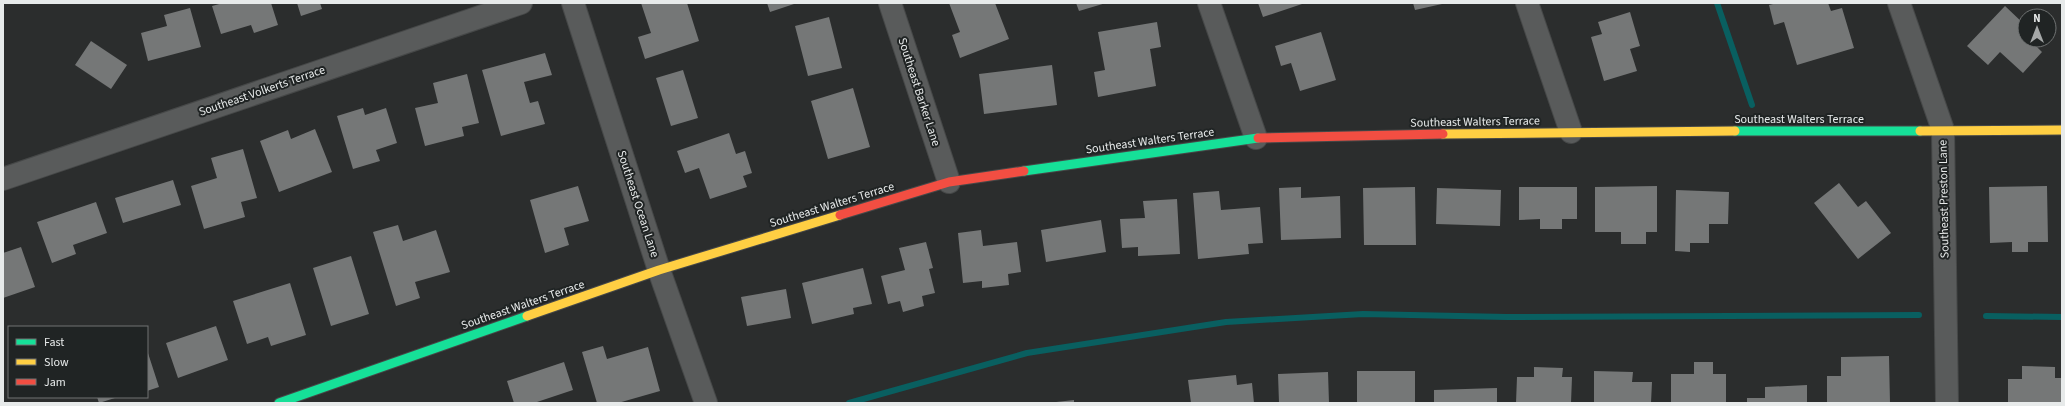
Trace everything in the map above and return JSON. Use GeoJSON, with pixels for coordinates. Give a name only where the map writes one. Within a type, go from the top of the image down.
{"type":"FeatureCollection","features":[{"type":"Feature","properties":{"kind":"street","name":"Southeast Volkerts Terrace"},"geometry":{"type":"LineString","coordinates":[[3,179],[521,3]]}},
{"type":"Feature","properties":{"kind":"street","name":"Southeast Ocean Lane"},"geometry":{"type":"LineString","coordinates":[[573,3],[659,270],[706,403]]}},
{"type":"Feature","properties":{"kind":"street","name":"Southeast Barker Lane"},"geometry":{"type":"LineString","coordinates":[[890,3],[948,182]]}},
{"type":"Feature","properties":{"kind":"street"},"geometry":{"type":"LineString","coordinates":[[1209,3],[1256,138]]}},
{"type":"Feature","properties":{"kind":"street"},"geometry":{"type":"LineString","coordinates":[[1527,3],[1571,132]]}},
{"type":"Feature","properties":{"kind":"street","name":"Southeast Preston Lane"},"geometry":{"type":"LineString","coordinates":[[1899,3],[1943,130],[1947,403]]}},
{"type":"Feature","properties":{"kind":"street","name":"Southeast Walters Terrace"},"geometry":{"type":"LineString","coordinates":[[279,403],[659,270],[948,182],[1256,138],[1571,132],[2062,130]]}},
{"type":"Feature","properties":{"kind":"building"},"geometry":{"type":"Polygon","coordinates":[[[223,3],[271,3],[278,25],[254,33],[251,25],[221,34],[212,6],[223,3]]]}},
{"type":"Feature","properties":{"kind":"building"},"geometry":{"type":"Polygon","coordinates":[[[297,3],[320,3],[322,9],[301,16],[297,3]]]}},
{"type":"Feature","properties":{"kind":"building"},"geometry":{"type":"Polygon","coordinates":[[[641,3],[687,3],[699,41],[645,59],[638,37],[651,33],[641,3]]]}},
{"type":"Feature","properties":{"kind":"building"},"geometry":{"type":"Polygon","coordinates":[[[767,3],[797,3],[770,12],[767,3]]]}},
{"type":"Feature","properties":{"kind":"building"},"geometry":{"type":"Polygon","coordinates":[[[949,3],[995,3],[1009,39],[960,58],[952,35],[960,32],[949,3]]]}},
{"type":"Feature","properties":{"kind":"building"},"geometry":{"type":"Polygon","coordinates":[[[1076,3],[1106,3],[1079,11],[1076,3]]]}},
{"type":"Feature","properties":{"kind":"building"},"geometry":{"type":"Polygon","coordinates":[[[1258,3],[1305,3],[1263,17],[1258,3]]]}},
{"type":"Feature","properties":{"kind":"building"},"geometry":{"type":"Polygon","coordinates":[[[1413,3],[1442,3],[1442,4],[1415,10],[1413,3]]]}},
{"type":"Feature","properties":{"kind":"building"},"geometry":{"type":"Polygon","coordinates":[[[1777,3],[1828,3],[1831,11],[1842,8],[1854,48],[1797,65],[1784,22],[1774,25],[1769,5],[1777,3]]]}},
{"type":"Feature","properties":{"kind":"building"},"geometry":{"type":"Polygon","coordinates":[[[2005,6],[2017,17],[2017,48],[2038,48],[2042,52],[2023,73],[2000,52],[1988,65],[1967,46],[2005,6]]]}},
{"type":"Feature","properties":{"kind":"building"},"geometry":{"type":"Polygon","coordinates":[[[190,8],[201,47],[148,61],[141,33],[167,26],[164,15],[190,8]]]}},
{"type":"Feature","properties":{"kind":"building"},"geometry":{"type":"Polygon","coordinates":[[[1630,12],[1640,46],[1630,49],[1637,71],[1604,81],[1591,37],[1602,34],[1598,22],[1630,12]]]}},
{"type":"Feature","properties":{"kind":"building"},"geometry":{"type":"Polygon","coordinates":[[[829,17],[842,68],[808,76],[795,26],[829,17]]]}},
{"type":"Feature","properties":{"kind":"building"},"geometry":{"type":"Polygon","coordinates":[[[1157,22],[1161,47],[1150,49],[1156,86],[1098,97],[1094,72],[1105,70],[1098,32],[1157,22]]]}},
{"type":"Feature","properties":{"kind":"building"},"geometry":{"type":"Polygon","coordinates":[[[1321,32],[1336,80],[1300,91],[1291,63],[1281,66],[1275,46],[1321,32]]]}},
{"type":"Feature","properties":{"kind":"building"},"geometry":{"type":"Polygon","coordinates":[[[91,41],[127,65],[111,89],[75,65],[91,41]]]}},
{"type":"Feature","properties":{"kind":"building"},"geometry":{"type":"Polygon","coordinates":[[[545,53],[552,75],[524,82],[530,103],[538,101],[545,124],[501,136],[482,70],[545,53]]]}},
{"type":"Feature","properties":{"kind":"building"},"geometry":{"type":"Polygon","coordinates":[[[1052,65],[1057,105],[984,114],[979,74],[1052,65]]]}},
{"type":"Feature","properties":{"kind":"building"},"geometry":{"type":"Polygon","coordinates":[[[683,70],[698,118],[671,126],[656,78],[683,70]]]}},
{"type":"Feature","properties":{"kind":"building"},"geometry":{"type":"Polygon","coordinates":[[[467,74],[479,123],[462,127],[464,136],[425,146],[415,108],[438,103],[433,83],[467,74]]]}},
{"type":"Feature","properties":{"kind":"building"},"geometry":{"type":"Polygon","coordinates":[[[853,88],[870,147],[828,159],[811,101],[853,88]]]}},
{"type":"Feature","properties":{"kind":"building"},"geometry":{"type":"Polygon","coordinates":[[[363,108],[365,115],[386,108],[397,143],[376,150],[380,161],[353,169],[337,116],[363,108]]]}},
{"type":"Feature","properties":{"kind":"building"},"geometry":{"type":"Polygon","coordinates":[[[315,129],[332,172],[279,192],[260,141],[288,130],[291,139],[315,129]]]}},
{"type":"Feature","properties":{"kind":"building"},"geometry":{"type":"Polygon","coordinates":[[[729,133],[736,154],[745,151],[752,173],[743,176],[747,187],[710,199],[699,168],[685,173],[677,151],[729,133]]]}},
{"type":"Feature","properties":{"kind":"building"},"geometry":{"type":"Polygon","coordinates":[[[243,149],[257,198],[241,202],[245,217],[204,229],[191,186],[217,178],[211,158],[243,149]]]}},
{"type":"Feature","properties":{"kind":"building"},"geometry":{"type":"Polygon","coordinates":[[[173,180],[181,205],[123,223],[115,198],[173,180]]]}},
{"type":"Feature","properties":{"kind":"building"},"geometry":{"type":"Polygon","coordinates":[[[1839,183],[1858,207],[1866,201],[1891,233],[1858,259],[1814,203],[1839,183]]]}},
{"type":"Feature","properties":{"kind":"building"},"geometry":{"type":"Polygon","coordinates":[[[578,186],[589,221],[564,228],[569,245],[545,253],[530,200],[578,186]]]}},
{"type":"Feature","properties":{"kind":"building"},"geometry":{"type":"Polygon","coordinates":[[[1657,186],[1657,232],[1646,232],[1646,244],[1621,244],[1621,232],[1595,232],[1595,187],[1657,186]]]}},
{"type":"Feature","properties":{"kind":"building"},"geometry":{"type":"Polygon","coordinates":[[[2047,186],[2048,242],[2028,242],[2028,252],[2012,252],[2012,242],[1990,243],[1989,187],[2047,186]]]}},
{"type":"Feature","properties":{"kind":"building"},"geometry":{"type":"Polygon","coordinates":[[[1301,187],[1301,198],[1340,196],[1341,238],[1281,240],[1279,188],[1301,187]]]}},
{"type":"Feature","properties":{"kind":"building"},"geometry":{"type":"Polygon","coordinates":[[[1415,187],[1416,245],[1364,245],[1363,188],[1415,187]]]}},
{"type":"Feature","properties":{"kind":"building"},"geometry":{"type":"Polygon","coordinates":[[[1519,187],[1577,187],[1577,219],[1562,219],[1562,229],[1540,229],[1540,219],[1519,220],[1519,187]]]}},
{"type":"Feature","properties":{"kind":"building"},"geometry":{"type":"Polygon","coordinates":[[[1437,188],[1501,190],[1500,226],[1436,224],[1437,188]]]}},
{"type":"Feature","properties":{"kind":"building"},"geometry":{"type":"Polygon","coordinates":[[[1676,190],[1729,192],[1728,224],[1709,224],[1709,243],[1690,243],[1690,252],[1675,251],[1676,190]]]}},
{"type":"Feature","properties":{"kind":"building"},"geometry":{"type":"Polygon","coordinates":[[[1219,191],[1221,210],[1260,207],[1263,243],[1248,244],[1249,254],[1198,259],[1193,193],[1219,191]]]}},
{"type":"Feature","properties":{"kind":"building"},"geometry":{"type":"Polygon","coordinates":[[[1177,199],[1180,254],[1138,256],[1138,247],[1122,248],[1120,219],[1145,218],[1143,201],[1177,199]]]}},
{"type":"Feature","properties":{"kind":"building"},"geometry":{"type":"Polygon","coordinates":[[[96,202],[107,233],[73,245],[76,254],[52,263],[37,222],[96,202]]]}},
{"type":"Feature","properties":{"kind":"building"},"geometry":{"type":"Polygon","coordinates":[[[1101,220],[1106,252],[1046,262],[1041,230],[1101,220]]]}},
{"type":"Feature","properties":{"kind":"building"},"geometry":{"type":"Polygon","coordinates":[[[398,225],[403,241],[436,230],[450,272],[415,282],[420,298],[396,306],[373,232],[398,225]]]}},
{"type":"Feature","properties":{"kind":"building"},"geometry":{"type":"Polygon","coordinates":[[[981,230],[983,246],[1017,242],[1021,272],[1008,274],[1009,285],[982,288],[982,281],[963,283],[958,233],[981,230]]]}},
{"type":"Feature","properties":{"kind":"building"},"geometry":{"type":"Polygon","coordinates":[[[926,242],[933,268],[929,269],[935,293],[922,296],[924,306],[903,312],[900,301],[888,304],[881,276],[905,270],[899,248],[926,242]]]}},
{"type":"Feature","properties":{"kind":"building"},"geometry":{"type":"Polygon","coordinates":[[[21,247],[35,287],[3,298],[3,253],[21,247]]]}},
{"type":"Feature","properties":{"kind":"building"},"geometry":{"type":"Polygon","coordinates":[[[351,256],[369,314],[331,326],[313,268],[351,256]]]}},
{"type":"Feature","properties":{"kind":"building"},"geometry":{"type":"Polygon","coordinates":[[[863,268],[872,304],[853,308],[854,314],[812,324],[802,283],[863,268]]]}},
{"type":"Feature","properties":{"kind":"building"},"geometry":{"type":"Polygon","coordinates":[[[290,283],[306,335],[271,346],[268,337],[247,344],[233,301],[290,283]]]}},
{"type":"Feature","properties":{"kind":"building"},"geometry":{"type":"Polygon","coordinates":[[[786,289],[791,318],[747,326],[741,297],[786,289]]]}},
{"type":"Feature","properties":{"kind":"building"},"geometry":{"type":"Polygon","coordinates":[[[216,326],[228,360],[178,378],[166,343],[216,326]]]}},
{"type":"Feature","properties":{"kind":"building"},"geometry":{"type":"Polygon","coordinates":[[[603,346],[607,359],[648,347],[660,391],[618,403],[597,403],[582,352],[603,346]]]}},
{"type":"Feature","properties":{"kind":"building"},"geometry":{"type":"Polygon","coordinates":[[[148,353],[159,387],[148,391],[148,353]]]}},
{"type":"Feature","properties":{"kind":"building"},"geometry":{"type":"Polygon","coordinates":[[[1889,356],[1890,403],[1827,403],[1827,376],[1841,376],[1841,357],[1889,356]]]}},
{"type":"Feature","properties":{"kind":"building"},"geometry":{"type":"Polygon","coordinates":[[[564,362],[573,390],[534,403],[514,403],[507,381],[564,362]]]}},
{"type":"Feature","properties":{"kind":"building"},"geometry":{"type":"Polygon","coordinates":[[[1694,362],[1713,362],[1713,374],[1726,374],[1726,403],[1671,403],[1671,374],[1694,374],[1694,362]]]}},
{"type":"Feature","properties":{"kind":"building"},"geometry":{"type":"Polygon","coordinates":[[[2022,366],[2055,367],[2055,378],[2062,378],[2062,403],[2008,403],[2008,379],[2022,379],[2022,366]]]}},
{"type":"Feature","properties":{"kind":"building"},"geometry":{"type":"Polygon","coordinates":[[[1534,367],[1563,368],[1562,377],[1572,377],[1571,403],[1516,403],[1517,377],[1534,377],[1534,367]]]}},
{"type":"Feature","properties":{"kind":"building"},"geometry":{"type":"Polygon","coordinates":[[[1357,371],[1415,371],[1415,403],[1357,403],[1357,371]]]}},
{"type":"Feature","properties":{"kind":"building"},"geometry":{"type":"Polygon","coordinates":[[[1594,371],[1633,372],[1632,382],[1652,382],[1651,403],[1594,403],[1594,371]]]}},
{"type":"Feature","properties":{"kind":"building"},"geometry":{"type":"Polygon","coordinates":[[[1328,372],[1329,403],[1279,403],[1278,374],[1328,372]]]}},
{"type":"Feature","properties":{"kind":"building"},"geometry":{"type":"Polygon","coordinates":[[[1236,375],[1237,385],[1252,383],[1254,403],[1191,403],[1188,380],[1236,375]]]}},
{"type":"Feature","properties":{"kind":"building"},"geometry":{"type":"Polygon","coordinates":[[[1807,385],[1807,403],[1747,403],[1747,398],[1765,398],[1765,387],[1807,385]]]}},
{"type":"Feature","properties":{"kind":"building"},"geometry":{"type":"Polygon","coordinates":[[[1497,388],[1497,403],[1434,403],[1434,390],[1497,388]]]}},
{"type":"Feature","properties":{"kind":"building"},"geometry":{"type":"Polygon","coordinates":[[[97,398],[115,398],[99,403],[97,398]]]}},
{"type":"Feature","properties":{"kind":"building"},"geometry":{"type":"Polygon","coordinates":[[[1074,400],[1074,403],[1056,403],[1056,402],[1074,400]]]}},
{"type":"Feature","properties":{"kind":"waterway"},"geometry":{"type":"LineString","coordinates":[[1717,3],[1752,105]]}},
{"type":"Feature","properties":{"kind":"waterway"},"geometry":{"type":"LineString","coordinates":[[849,403],[1027,353],[1226,322],[1363,314],[1507,317],[1919,315]]}},
{"type":"Feature","properties":{"kind":"waterway"},"geometry":{"type":"LineString","coordinates":[[1986,316],[2062,317]]}},
{"type":"Feature","properties":{"kind":"traffic: fast"},"geometry":{"type":"LineString","coordinates":[[1735,131],[1920,131]]}},
{"type":"Feature","properties":{"kind":"traffic: fast"},"geometry":{"type":"LineString","coordinates":[[1024,171],[1258,138]]}},
{"type":"Feature","properties":{"kind":"traffic: fast"},"geometry":{"type":"LineString","coordinates":[[279,403],[527,316]]}},
{"type":"Feature","properties":{"kind":"traffic: slow"},"geometry":{"type":"LineString","coordinates":[[1920,131],[2062,130]]}},
{"type":"Feature","properties":{"kind":"traffic: slow"},"geometry":{"type":"LineString","coordinates":[[1443,134],[1735,131]]}},
{"type":"Feature","properties":{"kind":"traffic: slow"},"geometry":{"type":"LineString","coordinates":[[527,316],[659,270],[840,215]]}},
{"type":"Feature","properties":{"kind":"traffic: jam"},"geometry":{"type":"LineString","coordinates":[[1258,138],[1443,134]]}},
{"type":"Feature","properties":{"kind":"traffic: jam"},"geometry":{"type":"LineString","coordinates":[[840,215],[949,182],[1024,171]]}}]}
